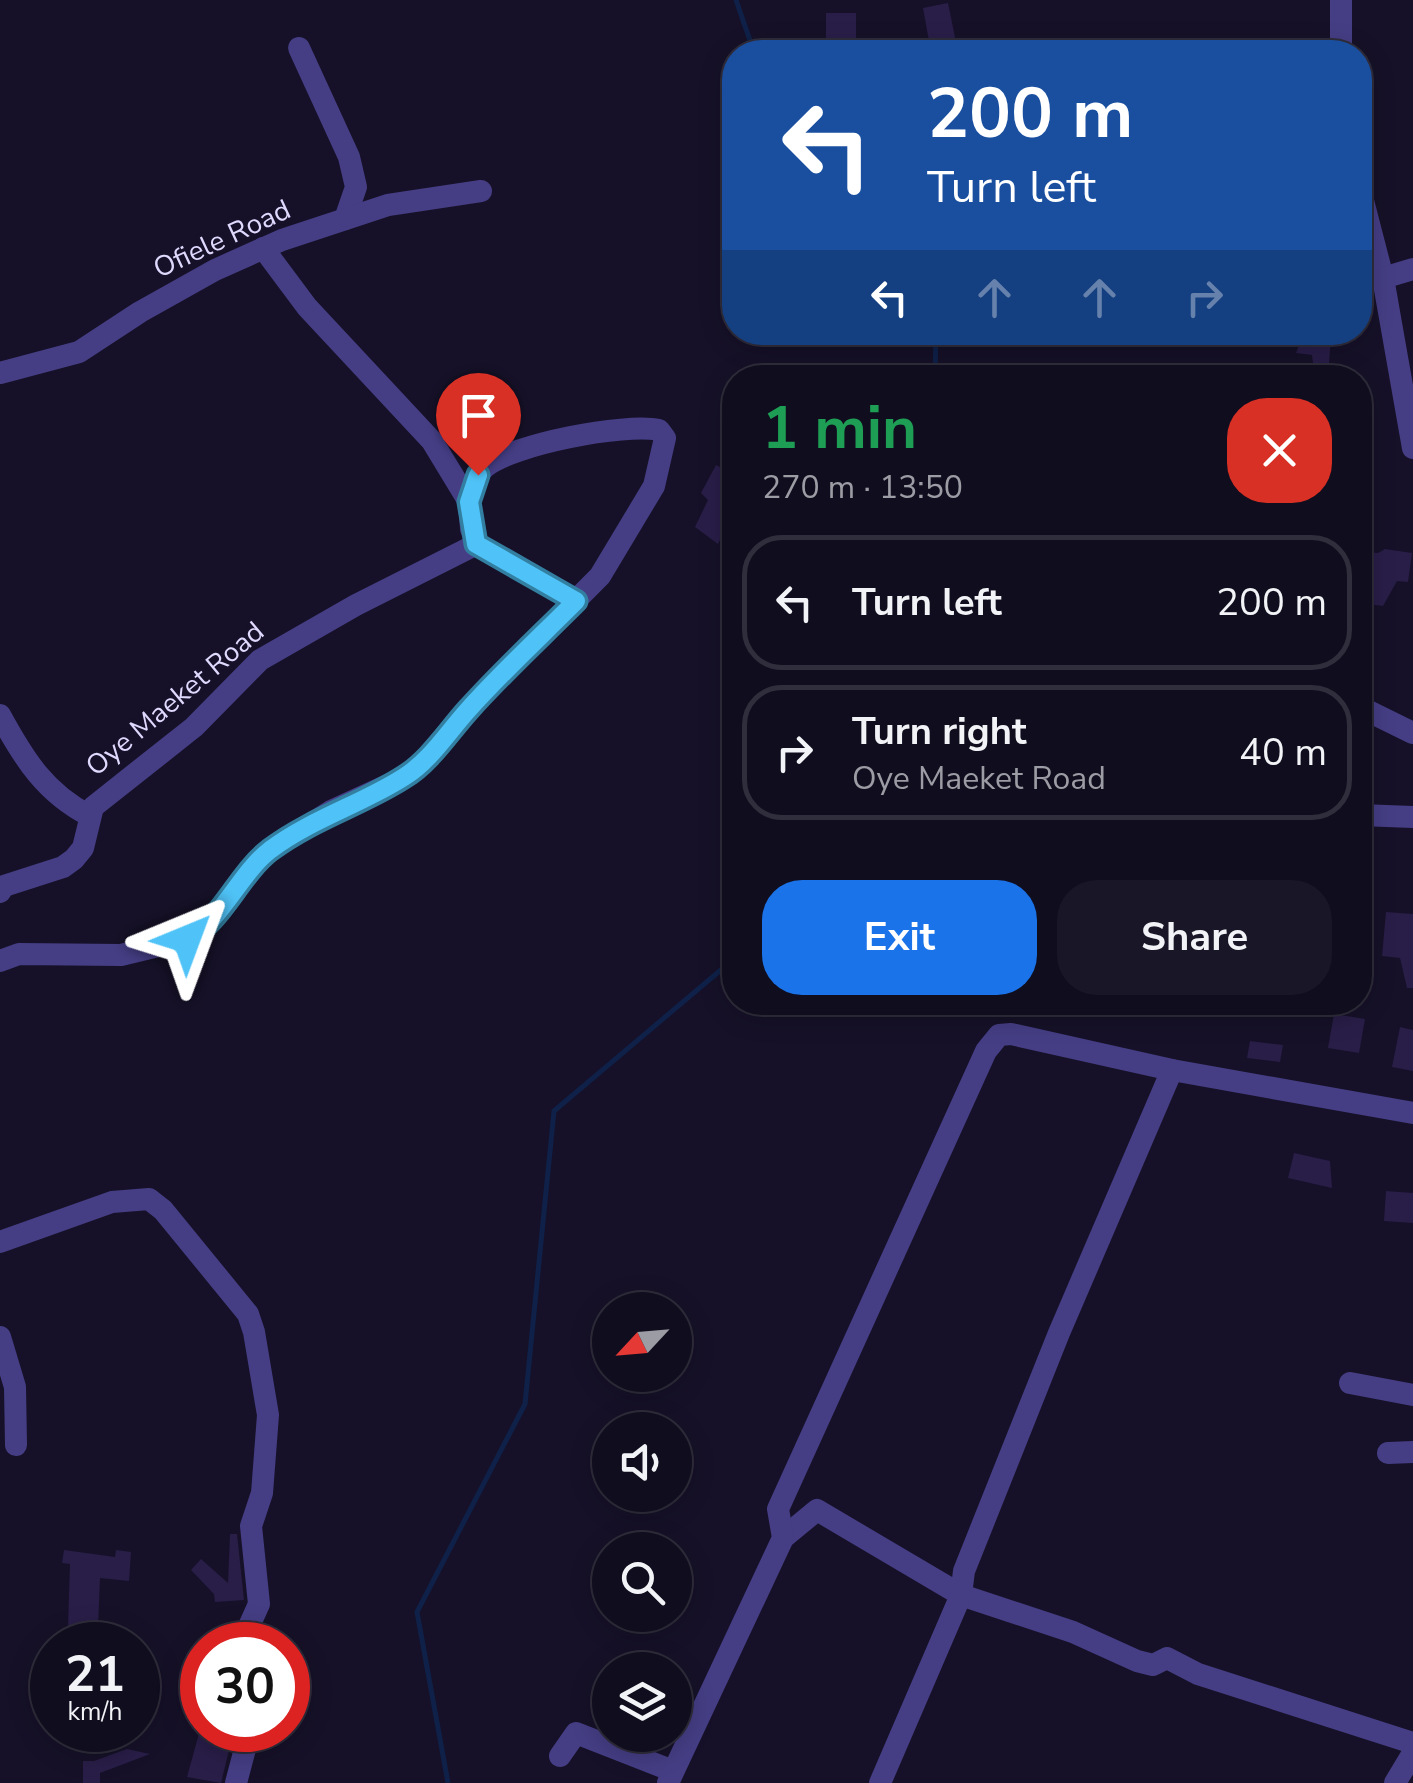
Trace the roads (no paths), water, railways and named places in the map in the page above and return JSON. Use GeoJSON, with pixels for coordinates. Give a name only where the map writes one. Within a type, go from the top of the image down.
{"type":"FeatureCollection","features":[{"type":"Feature","properties":{"kind":"street"},"geometry":{"type":"LineString","coordinates":[[1341,0],[1341,40]]}},
{"type":"Feature","properties":{"kind":"street"},"geometry":{"type":"LineString","coordinates":[[300,48],[350,157],[356,187],[345,218]]}},
{"type":"Feature","properties":{"kind":"street","name":"Ofiele Road"},"geometry":{"type":"LineString","coordinates":[[0,373],[78,352],[140,312],[263,248],[388,205],[481,191]]}},
{"type":"Feature","properties":{"kind":"street"},"geometry":{"type":"LineString","coordinates":[[1372,235],[1413,448]]}},
{"type":"Feature","properties":{"kind":"street"},"geometry":{"type":"LineString","coordinates":[[263,248],[307,306],[432,440],[469,502],[476,544],[576,601]]}},
{"type":"Feature","properties":{"kind":"street"},"geometry":{"type":"LineString","coordinates":[[1383,278],[1413,269]]}},
{"type":"Feature","properties":{"kind":"street"},"geometry":{"type":"LineString","coordinates":[[0,961],[20,954],[121,955],[198,934],[252,866],[270,850],[331,811],[403,778],[418,767],[615,555],[654,486],[665,446],[660,430],[608,430],[502,457],[478,475],[469,502]]}},
{"type":"Feature","properties":{"kind":"street","name":"Oye Maeket Road"},"geometry":{"type":"LineString","coordinates":[[0,892],[4,886],[63,867],[74,859],[84,848],[93,806],[194,726],[271,652],[476,544]]}},
{"type":"Feature","properties":{"kind":"street"},"geometry":{"type":"LineString","coordinates":[[1372,713],[1413,733]]}},
{"type":"Feature","properties":{"kind":"street"},"geometry":{"type":"LineString","coordinates":[[0,715],[22,756],[45,786],[62,802],[90,816]]}},
{"type":"Feature","properties":{"kind":"street"},"geometry":{"type":"LineString","coordinates":[[1372,815],[1413,817]]}},
{"type":"Feature","properties":{"kind":"street"},"geometry":{"type":"LineString","coordinates":[[783,1538],[778,1509],[887,1263],[986,1052],[998,1035],[1011,1034],[1172,1070],[1413,1113]]}},
{"type":"Feature","properties":{"kind":"street"},"geometry":{"type":"LineString","coordinates":[[880,1783],[962,1596],[964,1572],[1059,1334],[1172,1070]]}},
{"type":"Feature","properties":{"kind":"street"},"geometry":{"type":"LineString","coordinates":[[0,1242],[112,1202],[149,1199],[163,1210],[248,1314],[268,1415],[262,1493],[251,1526],[259,1604],[251,1622]]}},
{"type":"Feature","properties":{"kind":"street"},"geometry":{"type":"LineString","coordinates":[[0,1337],[15,1387],[16,1445]]}},
{"type":"Feature","properties":{"kind":"street"},"geometry":{"type":"LineString","coordinates":[[1350,1382],[1413,1395]]}},
{"type":"Feature","properties":{"kind":"street"},"geometry":{"type":"LineString","coordinates":[[1388,1453],[1413,1452]]}},
{"type":"Feature","properties":{"kind":"street"},"geometry":{"type":"LineString","coordinates":[[560,1756],[576,1733],[671,1777],[783,1538],[817,1510],[962,1596],[1073,1632],[1136,1662],[1153,1665],[1167,1658],[1174,1660],[1198,1674],[1413,1744]]}},
{"type":"Feature","properties":{"kind":"street"},"geometry":{"type":"LineString","coordinates":[[236,1783],[244,1752]]}},
{"type":"Feature","properties":{"kind":"street"},"geometry":{"type":"LineString","coordinates":[[1395,1783],[1413,1753]]}},
{"type":"Feature","properties":{"kind":"waterway"},"geometry":{"type":"LineString","coordinates":[[736,0],[750,40]]}},
{"type":"Feature","properties":{"kind":"waterway"},"geometry":{"type":"LineString","coordinates":[[935,365],[936,345]]}},
{"type":"Feature","properties":{"kind":"waterway"},"geometry":{"type":"LineString","coordinates":[[448,1783],[417,1612],[525,1404],[554,1111],[722,969]]}}]}
